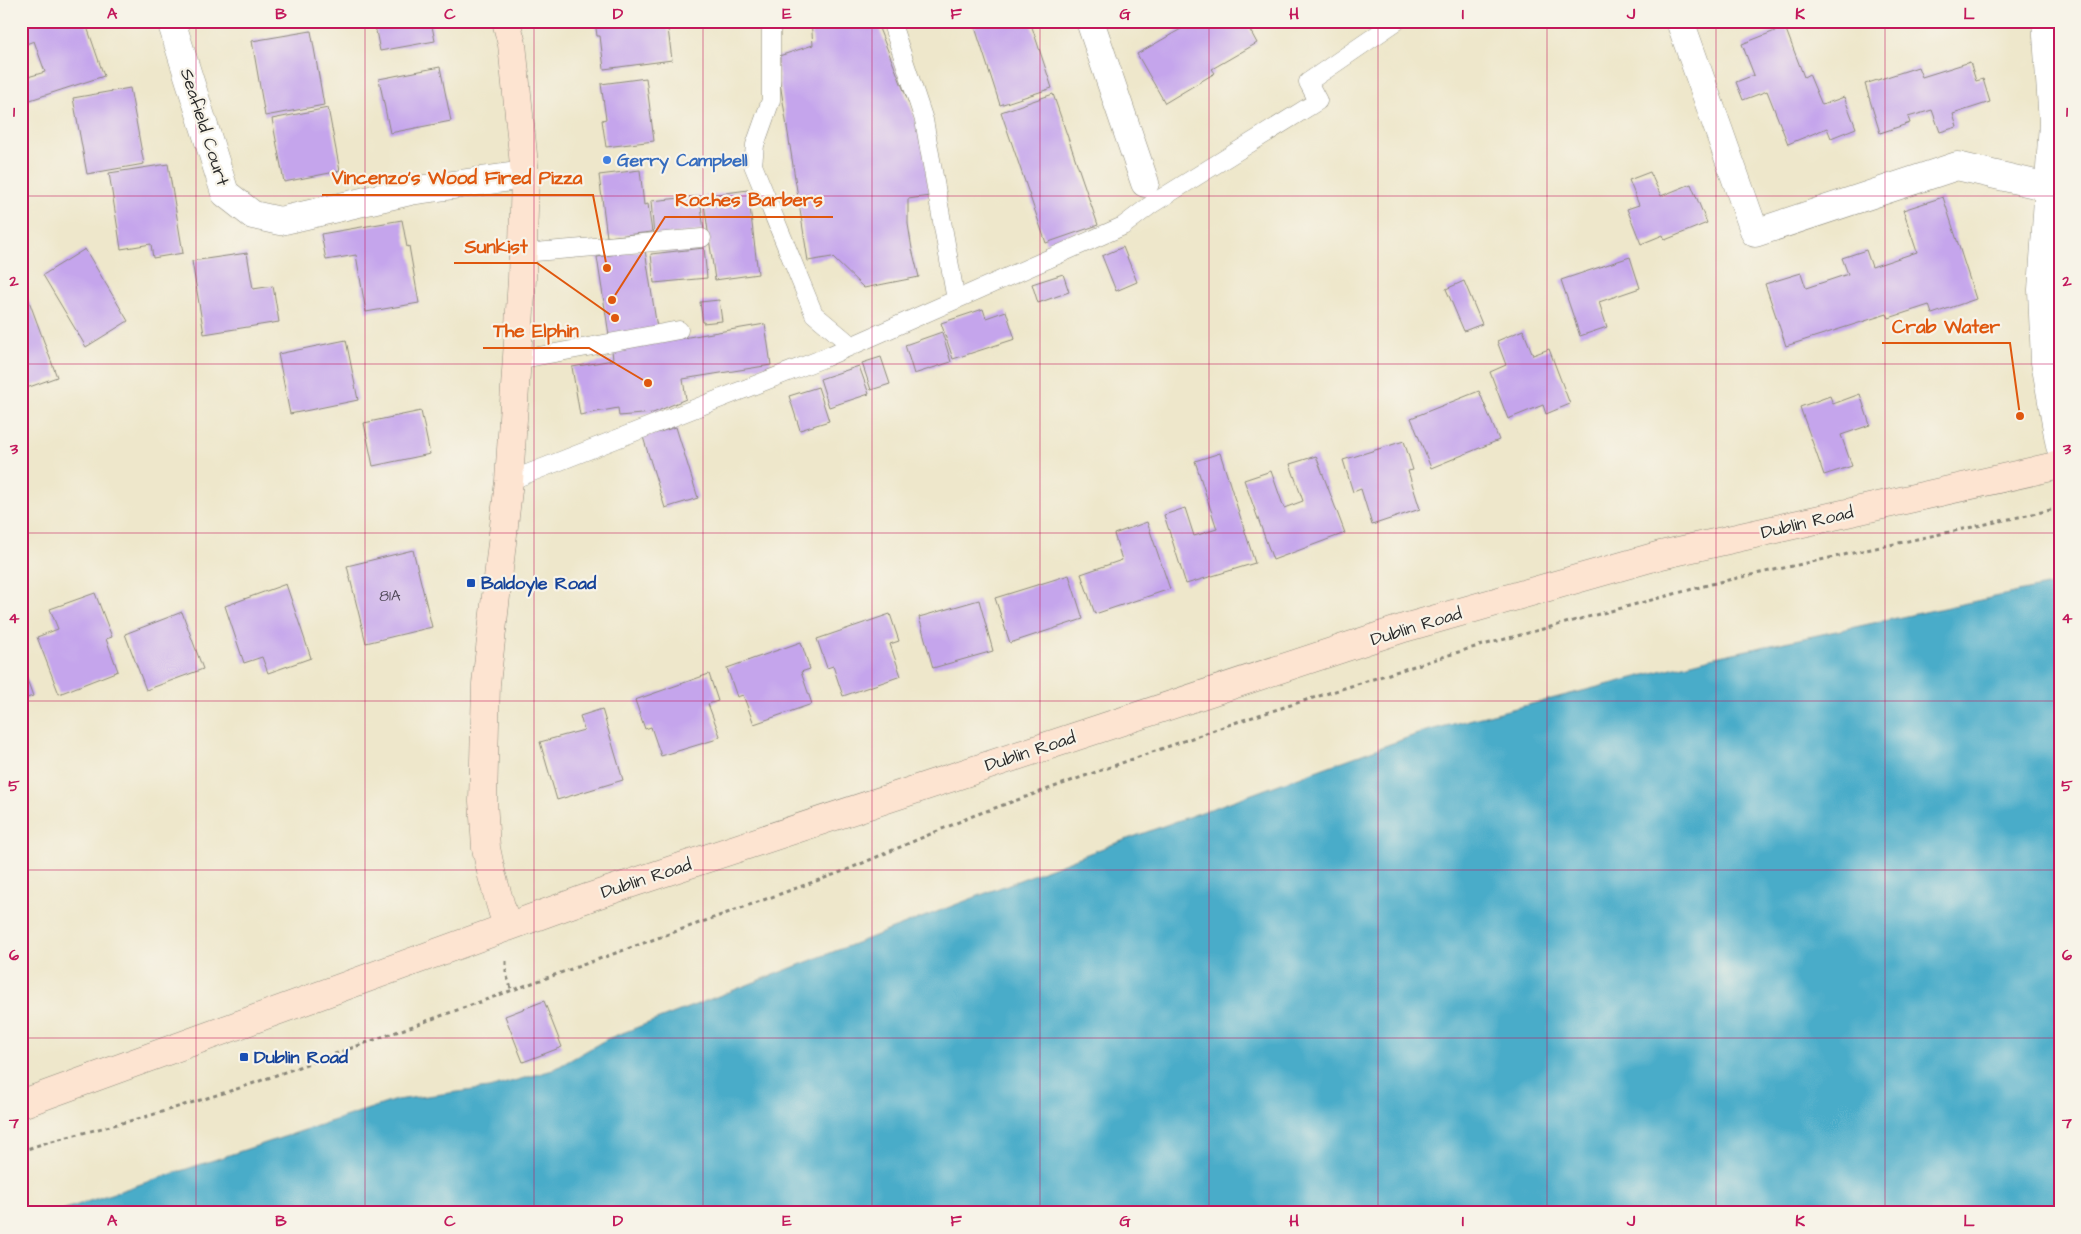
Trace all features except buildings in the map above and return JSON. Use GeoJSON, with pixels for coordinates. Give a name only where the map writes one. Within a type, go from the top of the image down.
{"type":"FeatureCollection","features":[{"type":"Feature","properties":{"kind":"main road"},"geometry":{"type":"LineString","coordinates":[[506,21],[512,44],[524,175],[523,253],[509,481],[486,684],[483,752],[485,840],[492,876],[507,927]]}},
{"type":"Feature","properties":{"kind":"main road","name":"Dublin Road"},"geometry":{"type":"LineString","coordinates":[[21,1104],[590,897],[1421,623],[1661,555],[2060,465]]}},
{"type":"Feature","properties":{"kind":"street","name":"Seafield Court"},"geometry":{"type":"LineString","coordinates":[[171,21],[225,192],[253,214],[280,221],[410,191],[524,175]]}},
{"type":"Feature","properties":{"kind":"street"},"geometry":{"type":"LineString","coordinates":[[1090,21],[1145,182]]}},
{"type":"Feature","properties":{"kind":"street"},"geometry":{"type":"LineString","coordinates":[[1680,21],[1755,233],[1957,166],[2048,187]]}},
{"type":"Feature","properties":{"kind":"street"},"geometry":{"type":"LineString","coordinates":[[2046,21],[2053,123],[2042,290],[2045,362],[2060,446]]}},
{"type":"Feature","properties":{"kind":"lane"},"geometry":{"type":"LineString","coordinates":[[771,21],[771,100],[756,144],[753,165],[814,314],[852,346]]}},
{"type":"Feature","properties":{"kind":"lane"},"geometry":{"type":"LineString","coordinates":[[891,21],[924,120],[956,300]]}},
{"type":"Feature","properties":{"kind":"lane"},"geometry":{"type":"LineString","coordinates":[[509,481],[852,346],[1123,226],[1152,204],[1318,101],[1308,82],[1396,21]]}},
{"type":"Feature","properties":{"kind":"lane"},"geometry":{"type":"LineString","coordinates":[[523,253],[702,238]]}},
{"type":"Feature","properties":{"kind":"lane"},"geometry":{"type":"LineString","coordinates":[[517,360],[679,330]]}},
{"type":"Feature","properties":{"kind":"path"},"geometry":{"type":"LineString","coordinates":[[21,1151],[48,1142],[145,1117],[243,1087],[844,872],[975,815],[1237,722],[1468,649],[1719,582],[2060,508]]}},
{"type":"Feature","properties":{"kind":"water"},"geometry":{"type":"Polygon","coordinates":[[[2060,583],[2060,1213],[53,1213],[396,1100],[489,1088],[553,1070],[607,1039],[1108,846],[1426,731],[1715,657],[2060,583]]]}},
{"type":"Feature","properties":{"kind":"place","name":"Gerry Campbell"},"geometry":{"type":"Point","coordinates":[607,160]}},
{"type":"Feature","properties":{"kind":"place","name":"Vincenzo's Wood Fired Pizza"},"geometry":{"type":"Point","coordinates":[607,268]}},
{"type":"Feature","properties":{"kind":"place","name":"Roches Barbers"},"geometry":{"type":"Point","coordinates":[612,300]}},
{"type":"Feature","properties":{"kind":"place","name":"Sunkist"},"geometry":{"type":"Point","coordinates":[615,318]}},
{"type":"Feature","properties":{"kind":"place","name":"The Elphin"},"geometry":{"type":"Point","coordinates":[648,383]}},
{"type":"Feature","properties":{"kind":"place","name":"Crab Water"},"geometry":{"type":"Point","coordinates":[2020,416]}},
{"type":"Feature","properties":{"kind":"place","name":"Baldoyle Road"},"geometry":{"type":"Point","coordinates":[471,583]}},
{"type":"Feature","properties":{"kind":"place","name":"Dublin Road"},"geometry":{"type":"Point","coordinates":[244,1057]}}]}
